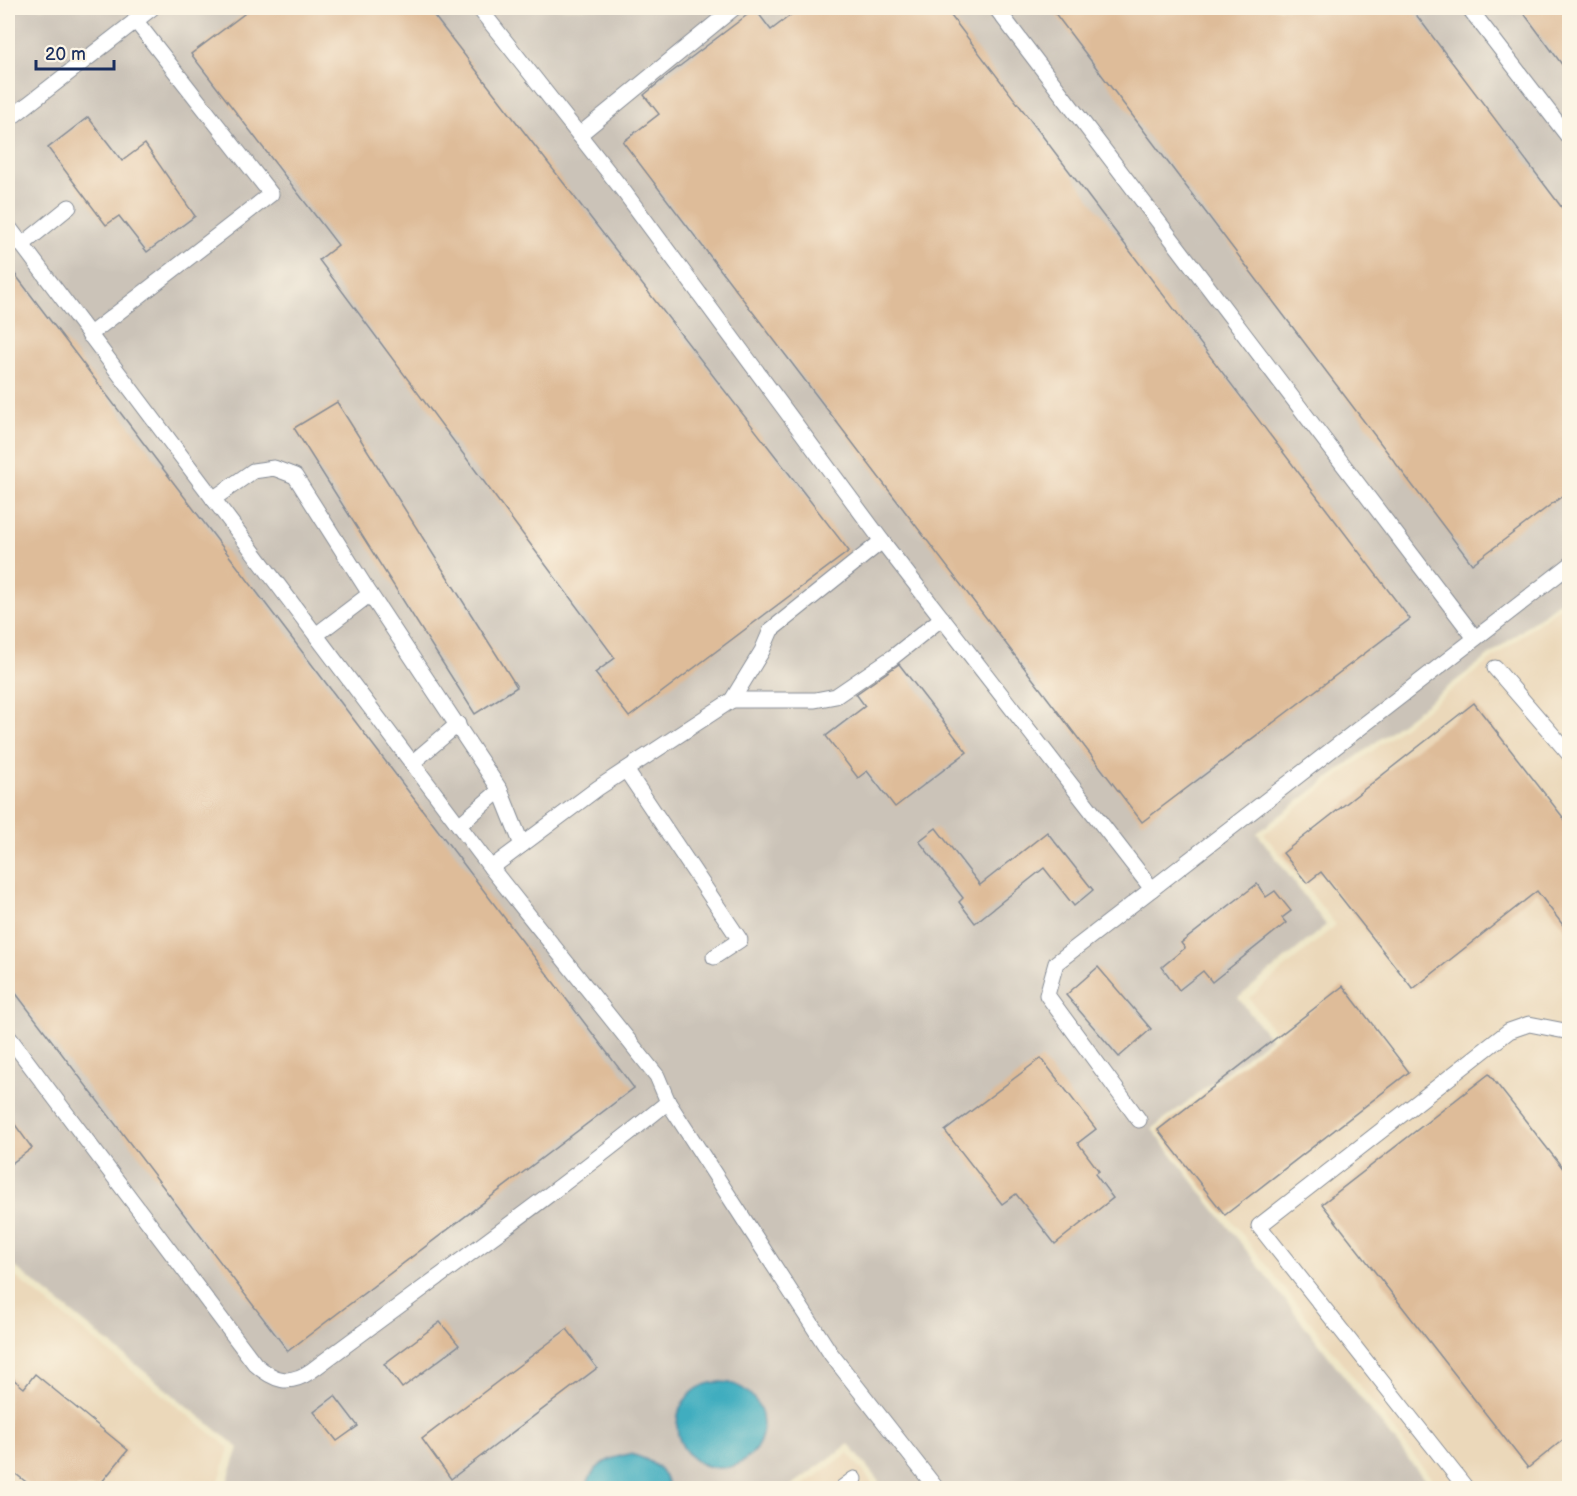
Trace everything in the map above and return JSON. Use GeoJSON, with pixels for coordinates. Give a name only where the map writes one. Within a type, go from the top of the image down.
{"type":"FeatureCollection","features":[{"type":"Feature","properties":{"kind":"lane"},"geometry":{"type":"LineString","coordinates":[[8,120],[152,8]]}},
{"type":"Feature","properties":{"kind":"lane"},"geometry":{"type":"LineString","coordinates":[[479,8],[625,193],[882,542],[1152,889]]}},
{"type":"Feature","properties":{"kind":"lane"},"geometry":{"type":"LineString","coordinates":[[579,135],[734,8]]}},
{"type":"Feature","properties":{"kind":"lane"},"geometry":{"type":"LineString","coordinates":[[996,8],[1475,638]]}},
{"type":"Feature","properties":{"kind":"lane"},"geometry":{"type":"LineString","coordinates":[[1470,8],[1569,140]]}},
{"type":"Feature","properties":{"kind":"lane"},"geometry":{"type":"LineString","coordinates":[[89,335],[271,194],[135,20]]}},
{"type":"Feature","properties":{"kind":"lane"},"geometry":{"type":"LineString","coordinates":[[22,245],[69,207]]}},
{"type":"Feature","properties":{"kind":"lane"},"geometry":{"type":"LineString","coordinates":[[8,226],[491,867],[657,1076],[668,1102],[831,1354],[936,1488]]}},
{"type":"Feature","properties":{"kind":"lane"},"geometry":{"type":"LineString","coordinates":[[213,499],[253,471],[274,468],[295,476],[500,790],[522,845]]}},
{"type":"Feature","properties":{"kind":"lane"},"geometry":{"type":"LineString","coordinates":[[491,867],[626,770],[732,700],[762,651],[771,630],[882,542]]}},
{"type":"Feature","properties":{"kind":"lane"},"geometry":{"type":"LineString","coordinates":[[1139,1120],[1047,994],[1056,963],[1569,565]]}},
{"type":"Feature","properties":{"kind":"lane"},"geometry":{"type":"LineString","coordinates":[[316,636],[370,594]]}},
{"type":"Feature","properties":{"kind":"lane"},"geometry":{"type":"LineString","coordinates":[[732,700],[814,700],[836,696],[893,657],[942,618]]}},
{"type":"Feature","properties":{"kind":"lane"},"geometry":{"type":"LineString","coordinates":[[1495,668],[1569,755]]}},
{"type":"Feature","properties":{"kind":"lane"},"geometry":{"type":"LineString","coordinates":[[412,763],[458,724]]}},
{"type":"Feature","properties":{"kind":"lane"},"geometry":{"type":"LineString","coordinates":[[626,770],[740,940],[714,957]]}},
{"type":"Feature","properties":{"kind":"lane"},"geometry":{"type":"LineString","coordinates":[[459,825],[500,790]]}},
{"type":"Feature","properties":{"kind":"lane"},"geometry":{"type":"LineString","coordinates":[[1466,1488],[1259,1226],[1509,1031],[1528,1024],[1569,1032]]}},
{"type":"Feature","properties":{"kind":"lane"},"geometry":{"type":"LineString","coordinates":[[8,1036],[255,1364],[271,1375],[289,1381],[300,1379],[447,1272],[622,1140],[668,1102]]}},
{"type":"Feature","properties":{"kind":"shaded area"},"geometry":{"type":"Polygon","coordinates":[[[8,8],[1569,8],[1569,594],[1257,833],[1326,925],[1238,998],[1270,1038],[1152,1129],[1431,1488],[884,1488],[849,1444],[788,1488],[225,1488],[239,1448],[8,1261],[8,8]]]}},
{"type":"Feature","properties":{"kind":"shaded area"},"geometry":{"type":"Polygon","coordinates":[[[1569,600],[1569,1488],[1439,1488],[1161,1129],[1278,1037],[1249,998],[1336,925],[1264,834],[1569,600]]]}},
{"type":"Feature","properties":{"kind":"shaded area"},"geometry":{"type":"Polygon","coordinates":[[[8,1271],[229,1448],[217,1488],[8,1488],[8,1271]]]}},
{"type":"Feature","properties":{"kind":"shaded area"},"geometry":{"type":"Polygon","coordinates":[[[848,1453],[876,1488],[800,1488],[848,1453]]]}},
{"type":"Feature","properties":{"kind":"water"},"geometry":{"type":"Polygon","coordinates":[[[720,1382],[744,1389],[756,1401],[763,1425],[756,1449],[744,1461],[720,1468],[696,1461],[684,1449],[677,1425],[684,1401],[696,1389],[720,1382]]]}},
{"type":"Feature","properties":{"kind":"water"},"geometry":{"type":"Polygon","coordinates":[[[630,1454],[655,1465],[664,1475],[670,1488],[586,1488],[592,1474],[602,1464],[615,1457],[630,1454]]]}},
{"type":"Feature","properties":{"kind":"building"},"geometry":{"type":"Polygon","coordinates":[[[252,8],[428,8],[849,551],[629,717],[595,673],[615,658],[319,260],[338,245],[191,54],[252,8]]]}},
{"type":"Feature","properties":{"kind":"building"},"geometry":{"type":"Polygon","coordinates":[[[800,8],[945,8],[1410,619],[1142,822],[623,142],[659,114],[644,95],[755,9],[771,30],[800,8]]]}},
{"type":"Feature","properties":{"kind":"building"},"geometry":{"type":"Polygon","coordinates":[[[1051,8],[1411,8],[1569,217],[1569,491],[1472,564],[1051,8]]]}},
{"type":"Feature","properties":{"kind":"building"},"geometry":{"type":"Polygon","coordinates":[[[1520,8],[1569,8],[1569,74],[1520,8]]]}},
{"type":"Feature","properties":{"kind":"building"},"geometry":{"type":"Polygon","coordinates":[[[88,117],[122,161],[145,144],[195,216],[147,252],[119,216],[106,225],[48,148],[88,117]]]}},
{"type":"Feature","properties":{"kind":"building"},"geometry":{"type":"Polygon","coordinates":[[[8,265],[634,1088],[288,1351],[8,983],[8,265]]]}},
{"type":"Feature","properties":{"kind":"building"},"geometry":{"type":"Polygon","coordinates":[[[337,402],[517,687],[475,714],[294,428],[337,402]]]}},
{"type":"Feature","properties":{"kind":"building"},"geometry":{"type":"Polygon","coordinates":[[[899,664],[967,752],[895,807],[867,771],[858,778],[826,736],[865,706],[856,694],[899,664]]]}},
{"type":"Feature","properties":{"kind":"building"},"geometry":{"type":"Polygon","coordinates":[[[1474,703],[1569,825],[1569,933],[1537,891],[1413,989],[1321,872],[1307,883],[1283,853],[1474,703]]]}},
{"type":"Feature","properties":{"kind":"building"},"geometry":{"type":"Polygon","coordinates":[[[936,828],[980,885],[1047,832],[1093,890],[1074,906],[1044,868],[975,923],[959,902],[963,898],[919,841],[936,828]]]}},
{"type":"Feature","properties":{"kind":"building"},"geometry":{"type":"Polygon","coordinates":[[[1257,884],[1266,897],[1275,891],[1291,911],[1282,918],[1286,923],[1212,982],[1203,971],[1179,990],[1162,967],[1185,948],[1181,943],[1257,884]]]}},
{"type":"Feature","properties":{"kind":"building"},"geometry":{"type":"Polygon","coordinates":[[[1098,967],[1151,1029],[1119,1057],[1066,995],[1098,967]]]}},
{"type":"Feature","properties":{"kind":"building"},"geometry":{"type":"Polygon","coordinates":[[[1343,986],[1409,1072],[1225,1215],[1158,1130],[1343,986]]]}},
{"type":"Feature","properties":{"kind":"building"},"geometry":{"type":"Polygon","coordinates":[[[1041,1058],[1096,1129],[1078,1143],[1099,1171],[1095,1174],[1113,1198],[1055,1244],[1016,1194],[1002,1204],[945,1131],[1041,1058]]]}},
{"type":"Feature","properties":{"kind":"building"},"geometry":{"type":"Polygon","coordinates":[[[1489,1074],[1569,1176],[1569,1435],[1528,1468],[1322,1204],[1489,1074]]]}},
{"type":"Feature","properties":{"kind":"building"},"geometry":{"type":"Polygon","coordinates":[[[8,1115],[32,1148],[8,1166],[8,1115]]]}},
{"type":"Feature","properties":{"kind":"building"},"geometry":{"type":"Polygon","coordinates":[[[440,1322],[459,1345],[402,1388],[384,1364],[440,1322]]]}},
{"type":"Feature","properties":{"kind":"building"},"geometry":{"type":"Polygon","coordinates":[[[567,1329],[597,1368],[451,1479],[422,1439],[567,1329]]]}},
{"type":"Feature","properties":{"kind":"building"},"geometry":{"type":"Polygon","coordinates":[[[35,1374],[128,1450],[97,1488],[34,1488],[8,1468],[8,1375],[24,1388],[35,1374]]]}},
{"type":"Feature","properties":{"kind":"building"},"geometry":{"type":"Polygon","coordinates":[[[335,1396],[358,1426],[337,1441],[314,1412],[335,1396]]]}}]}
